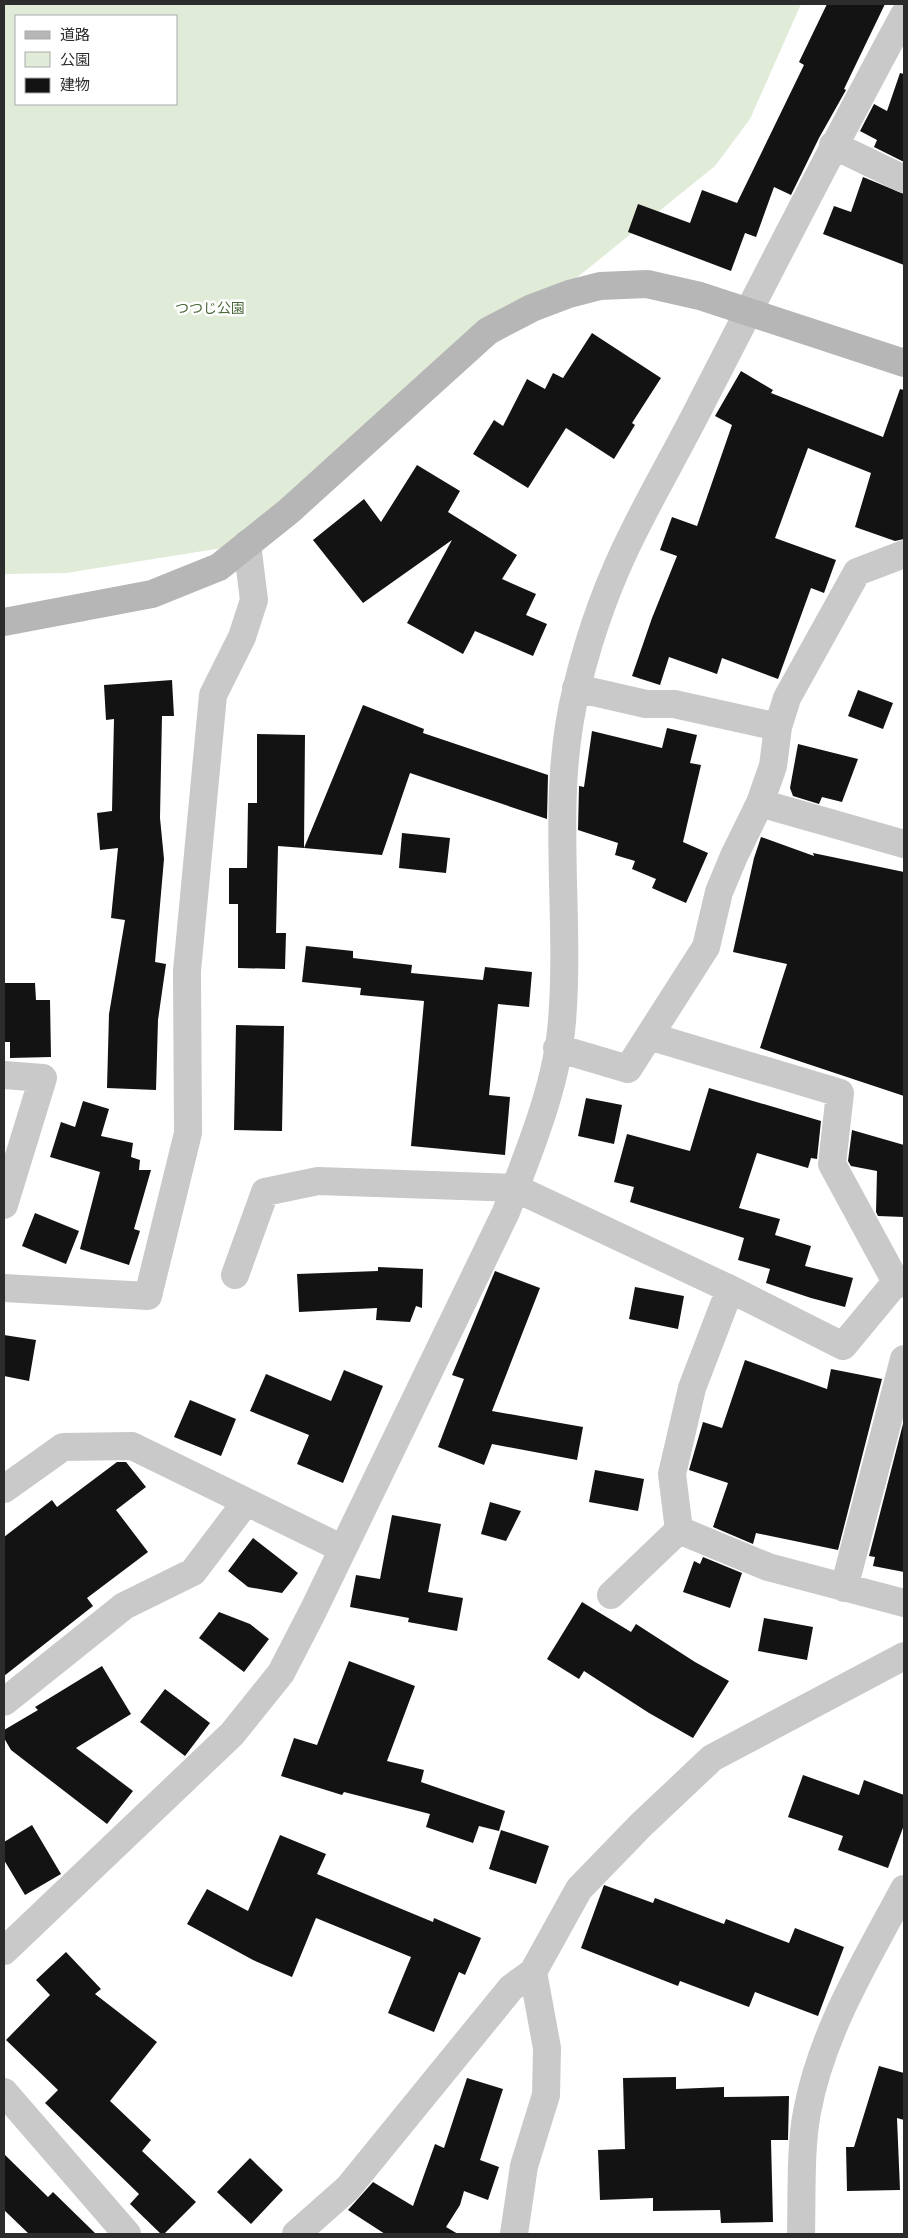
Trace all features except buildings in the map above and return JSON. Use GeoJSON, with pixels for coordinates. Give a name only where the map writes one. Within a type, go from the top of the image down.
{"type":"FeatureCollection","features":[{"type":"Feature","properties":{"kind":"street"},"geometry":{"type":"LineString","coordinates":[[4,1951],[232,1734],[281,1673],[506,1212],[534,1144],[551,1083],[562,1022],[562,776],[576,688],[600,612],[633,532],[834,145],[904,15]]}},
{"type":"Feature","properties":{"kind":"street"},"geometry":{"type":"LineString","coordinates":[[834,145],[904,179]]}},
{"type":"Feature","properties":{"kind":"street"},"geometry":{"type":"LineString","coordinates":[[4,622],[152,594],[219,567],[289,511],[488,330],[532,308],[568,294],[600,286],[647,284],[700,296],[748,313],[904,361]]}},
{"type":"Feature","properties":{"kind":"street"},"geometry":{"type":"LineString","coordinates":[[4,1288],[148,1296],[188,1132],[187,971],[213,695],[242,637],[254,600],[248,544]]}},
{"type":"Feature","properties":{"kind":"street"},"geometry":{"type":"LineString","coordinates":[[557,1048],[628,1069],[706,947],[719,892],[760,803],[773,766],[778,727],[787,698],[857,572],[904,554]]}},
{"type":"Feature","properties":{"kind":"street"},"geometry":{"type":"LineString","coordinates":[[576,688],[646,704],[674,704],[778,727]]}},
{"type":"Feature","properties":{"kind":"street"},"geometry":{"type":"LineString","coordinates":[[760,803],[904,844]]}},
{"type":"Feature","properties":{"kind":"street"},"geometry":{"type":"LineString","coordinates":[[235,1275],[265,1192],[318,1181],[515,1188],[730,1289],[843,1346],[900,1283],[832,1164],[840,1093],[649,1036]]}},
{"type":"Feature","properties":{"kind":"street"},"geometry":{"type":"LineString","coordinates":[[4,1075],[43,1078],[4,1205]]}},
{"type":"Feature","properties":{"kind":"street"},"geometry":{"type":"LineString","coordinates":[[679,1530],[672,1474],[692,1388],[730,1289]]}},
{"type":"Feature","properties":{"kind":"street"},"geometry":{"type":"LineString","coordinates":[[844,1588],[904,1360]]}},
{"type":"Feature","properties":{"kind":"street"},"geometry":{"type":"LineString","coordinates":[[4,1489],[63,1447],[132,1446],[343,1549]]}},
{"type":"Feature","properties":{"kind":"street"},"geometry":{"type":"LineString","coordinates":[[4,1702],[124,1606],[193,1572],[246,1502]]}},
{"type":"Feature","properties":{"kind":"street"},"geometry":{"type":"LineString","coordinates":[[679,1530],[768,1567],[904,1603]]}},
{"type":"Feature","properties":{"kind":"street"},"geometry":{"type":"LineString","coordinates":[[611,1594],[679,1530]]}},
{"type":"Feature","properties":{"kind":"street"},"geometry":{"type":"LineString","coordinates":[[311,2230],[348,2188],[511,1988],[534,1972],[579,1889],[641,1824],[712,1758],[904,1656]]}},
{"type":"Feature","properties":{"kind":"street"},"geometry":{"type":"LineString","coordinates":[[801,2234],[806,2113],[822,2057],[836,2017],[904,1889]]}},
{"type":"Feature","properties":{"kind":"street"},"geometry":{"type":"LineString","coordinates":[[514,2234],[524,2166],[546,2095],[547,2048],[534,1972]]}},
{"type":"Feature","properties":{"kind":"street"},"geometry":{"type":"LineString","coordinates":[[4,2092],[127,2234]]}},
{"type":"Feature","properties":{"kind":"green space","name":"つつじ公園"},"geometry":{"type":"Polygon","coordinates":[[[4,4],[801,4],[750,119],[715,166],[247,544],[66,573],[4,574],[4,4]]]}}]}
